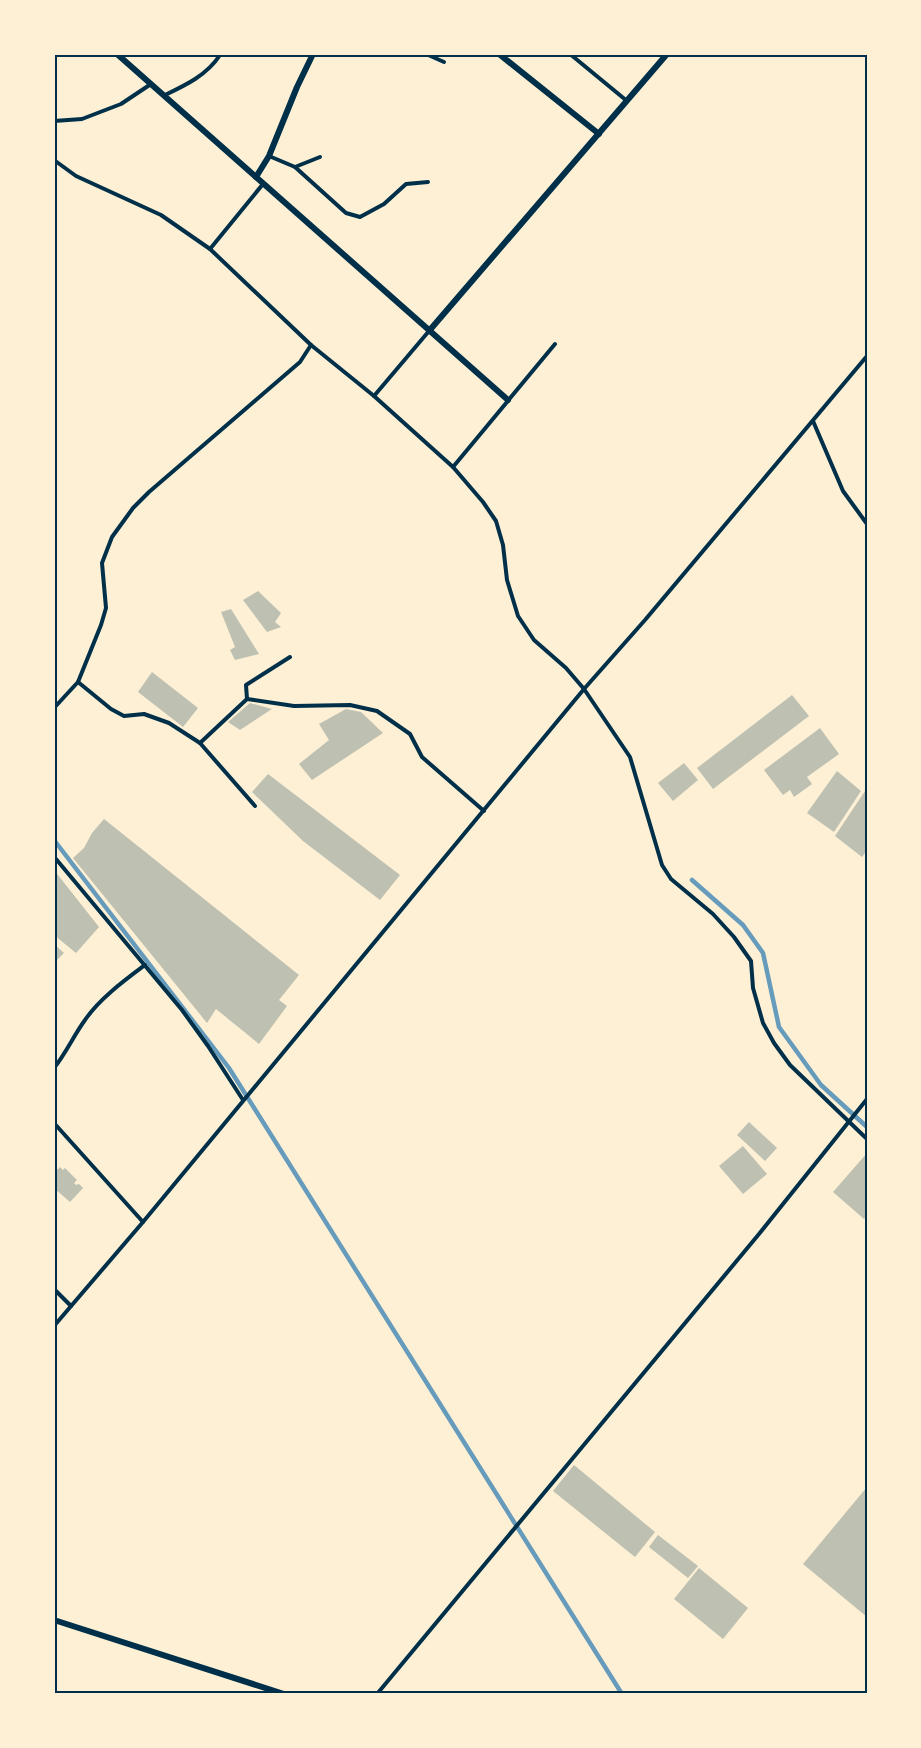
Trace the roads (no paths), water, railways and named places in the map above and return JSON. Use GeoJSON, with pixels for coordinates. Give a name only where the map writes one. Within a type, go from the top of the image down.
{"type":"FeatureCollection","features":[{"type":"Feature","properties":{"kind":"street"},"geometry":{"type":"LineString","coordinates":[[117,54],[508,400]]}},
{"type":"Feature","properties":{"kind":"street"},"geometry":{"type":"LineString","coordinates":[[256,177],[269,156],[313,54]]}},
{"type":"Feature","properties":{"kind":"street"},"geometry":{"type":"LineString","coordinates":[[499,54],[599,134]]}},
{"type":"Feature","properties":{"kind":"street"},"geometry":{"type":"LineString","coordinates":[[429,331],[667,54]]}},
{"type":"Feature","properties":{"kind":"street"},"geometry":{"type":"LineString","coordinates":[[54,1620],[284,1694]]}},
{"type":"Feature","properties":{"kind":"lane"},"geometry":{"type":"LineString","coordinates":[[164,96],[204,73],[214,64],[219,54]]}},
{"type":"Feature","properties":{"kind":"lane"},"geometry":{"type":"LineString","coordinates":[[347,54],[352,54]]}},
{"type":"Feature","properties":{"kind":"lane"},"geometry":{"type":"LineString","coordinates":[[426,54],[444,62]]}},
{"type":"Feature","properties":{"kind":"lane"},"geometry":{"type":"LineString","coordinates":[[570,54],[627,101]]}},
{"type":"Feature","properties":{"kind":"lane"},"geometry":{"type":"LineString","coordinates":[[54,121],[82,119],[121,104],[150,84]]}},
{"type":"Feature","properties":{"kind":"lane"},"geometry":{"type":"LineString","coordinates":[[269,156],[295,167],[346,213],[360,217],[384,204],[406,184],[428,182]]}},
{"type":"Feature","properties":{"kind":"lane"},"geometry":{"type":"LineString","coordinates":[[295,167],[320,157]]}},
{"type":"Feature","properties":{"kind":"lane"},"geometry":{"type":"LineString","coordinates":[[54,160],[75,176],[161,215],[210,249],[311,345],[374,396],[453,467],[483,502],[496,521],[503,545],[507,580],[518,616],[534,640],[566,668],[584,689],[630,757],[662,865],[671,879],[713,914],[734,937],[751,961],[753,988],[763,1023],[790,1065],[867,1139]]}},
{"type":"Feature","properties":{"kind":"lane"},"geometry":{"type":"LineString","coordinates":[[210,249],[264,184]]}},
{"type":"Feature","properties":{"kind":"lane"},"geometry":{"type":"LineString","coordinates":[[374,396],[429,331]]}},
{"type":"Feature","properties":{"kind":"lane"},"geometry":{"type":"LineString","coordinates":[[453,467],[555,344]]}},
{"type":"Feature","properties":{"kind":"lane"},"geometry":{"type":"LineString","coordinates":[[54,708],[78,682],[101,625],[106,608],[102,563],[112,537],[133,508],[149,492],[300,362],[311,345]]}},
{"type":"Feature","properties":{"kind":"lane"},"geometry":{"type":"LineString","coordinates":[[54,1326],[143,1222],[584,689],[867,356]]}},
{"type":"Feature","properties":{"kind":"lane"},"geometry":{"type":"LineString","coordinates":[[813,421],[843,490],[867,524]]}},
{"type":"Feature","properties":{"kind":"lane"},"geometry":{"type":"LineString","coordinates":[[247,699],[246,685],[290,657]]}},
{"type":"Feature","properties":{"kind":"lane"},"geometry":{"type":"LineString","coordinates":[[78,682],[111,709],[124,716],[144,714],[169,723],[200,743],[255,806]]}},
{"type":"Feature","properties":{"kind":"lane"},"geometry":{"type":"LineString","coordinates":[[200,743],[247,699]]}},
{"type":"Feature","properties":{"kind":"lane"},"geometry":{"type":"LineString","coordinates":[[247,699],[294,706],[350,705],[376,711],[410,734],[422,757],[484,811]]}},
{"type":"Feature","properties":{"kind":"lane"},"geometry":{"type":"LineString","coordinates":[[56,859],[182,1010],[243,1101]]}},
{"type":"Feature","properties":{"kind":"lane"},"geometry":{"type":"LineString","coordinates":[[54,1068],[86,1018],[124,981],[145,966]]}},
{"type":"Feature","properties":{"kind":"lane"},"geometry":{"type":"LineString","coordinates":[[377,1694],[744,1252],[867,1099]]}},
{"type":"Feature","properties":{"kind":"lane"},"geometry":{"type":"LineString","coordinates":[[54,1124],[143,1222]]}},
{"type":"Feature","properties":{"kind":"lane"},"geometry":{"type":"LineString","coordinates":[[54,1288],[71,1305]]}},
{"type":"Feature","properties":{"kind":"waterway"},"geometry":{"type":"LineString","coordinates":[[54,840],[229,1068],[622,1694]]}},
{"type":"Feature","properties":{"kind":"waterway"},"geometry":{"type":"LineString","coordinates":[[692,880],[743,925],[763,953],[779,1027],[821,1085],[867,1127]]}}]}
